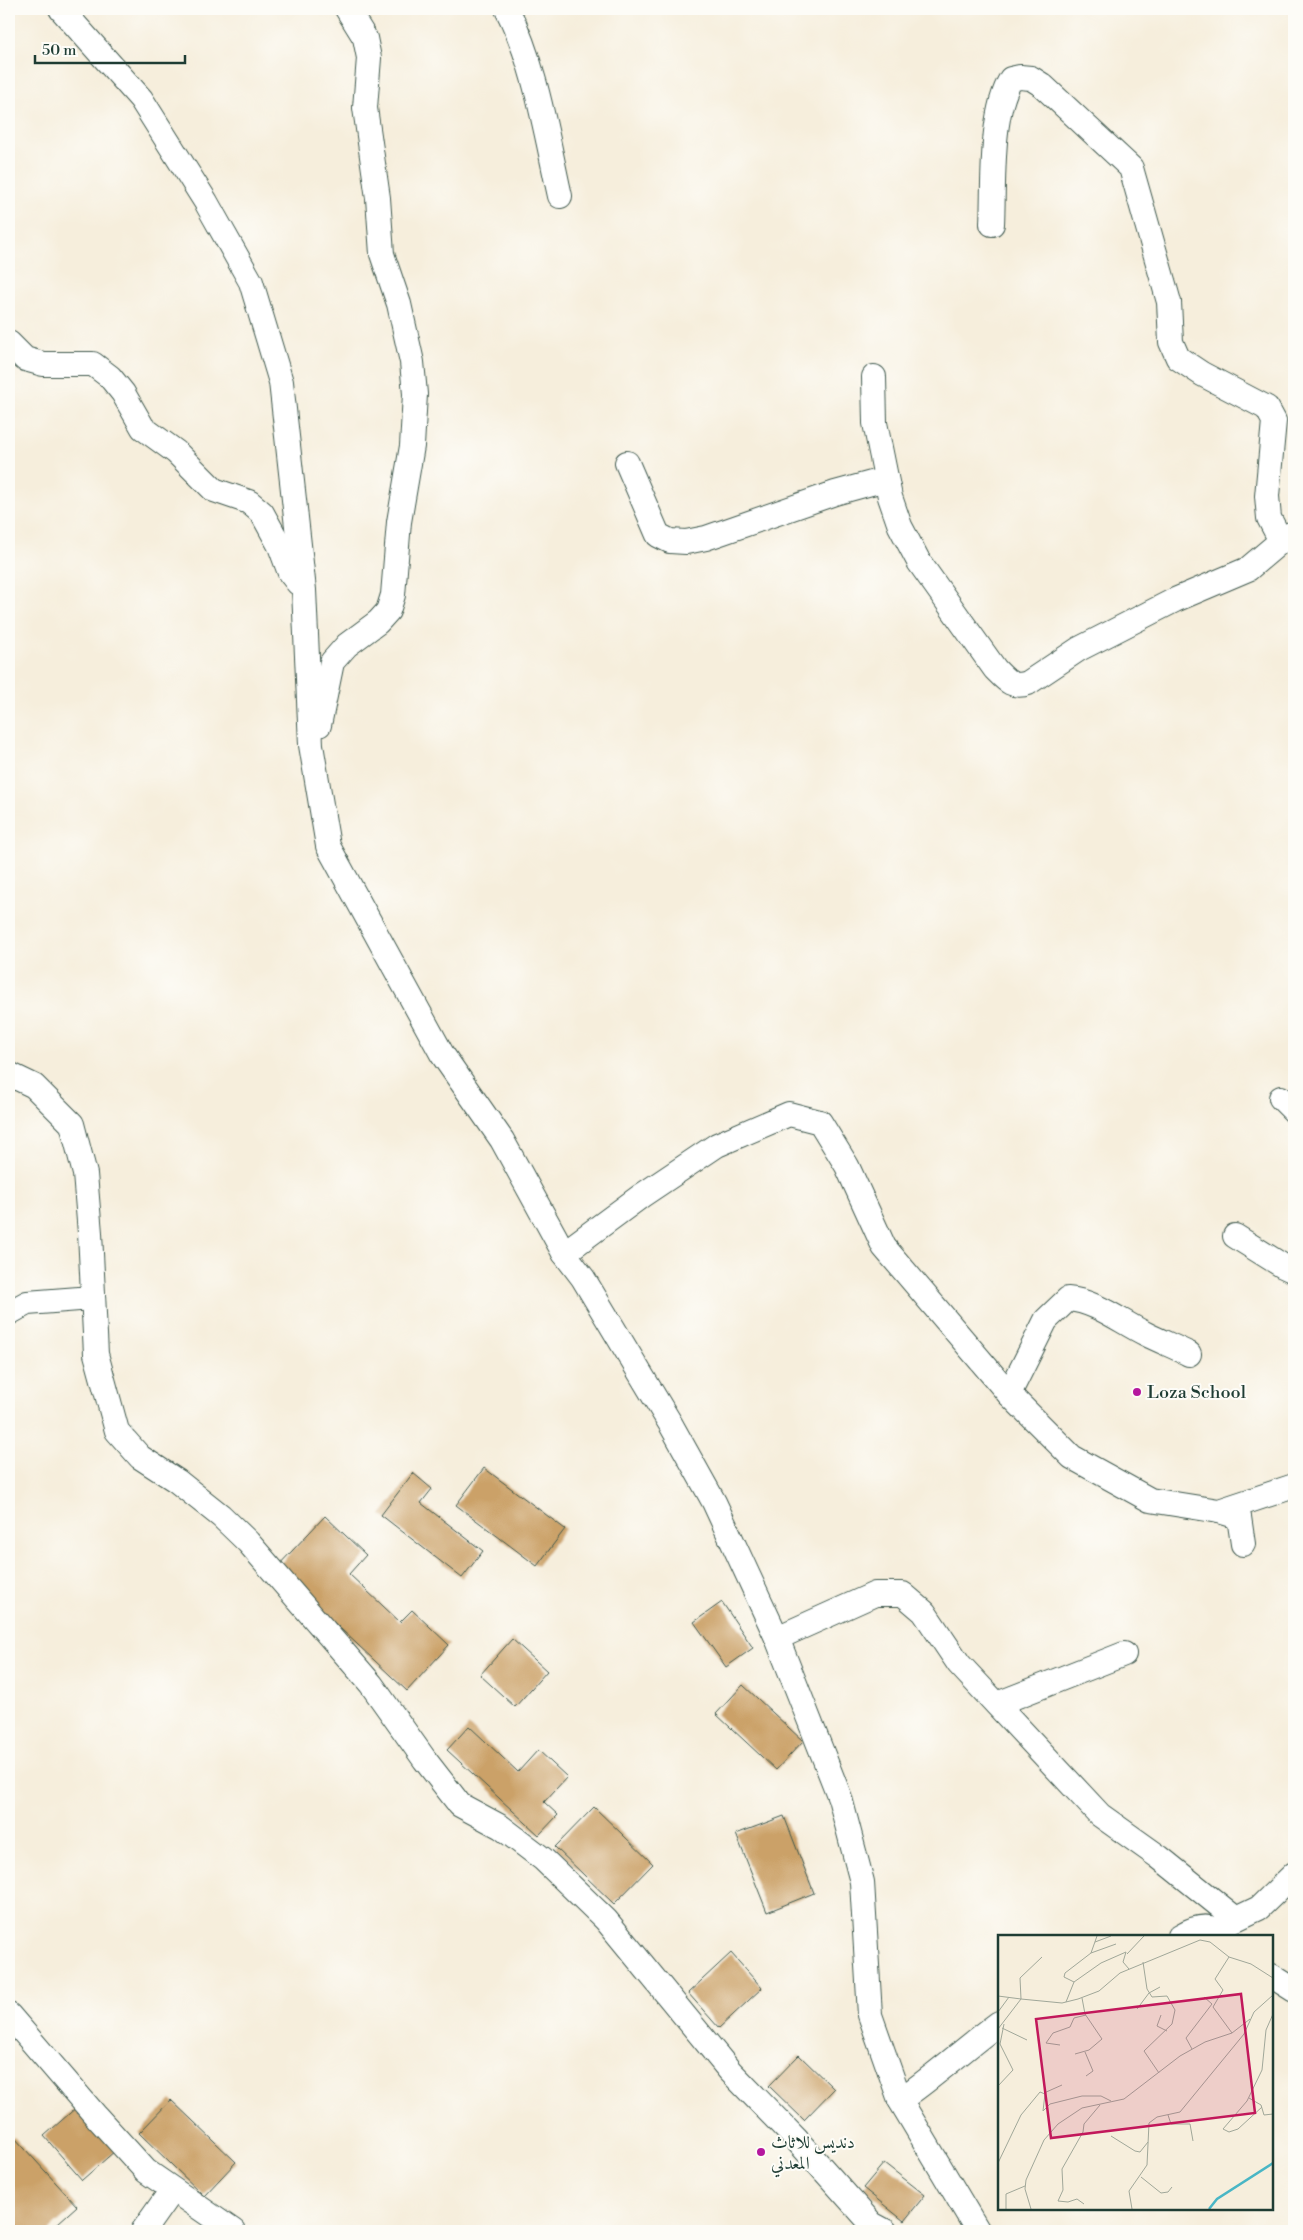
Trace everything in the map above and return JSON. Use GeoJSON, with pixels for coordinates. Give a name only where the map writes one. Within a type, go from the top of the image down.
{"type":"FeatureCollection","features":[{"type":"Feature","properties":{"kind":"street"},"geometry":{"type":"LineString","coordinates":[[61,9],[141,99],[206,202],[251,282],[282,382],[304,590],[312,745],[328,846],[442,1054],[502,1140],[564,1253],[583,1278],[670,1423],[714,1502],[776,1638],[840,1798],[862,1882],[870,2015],[900,2100],[978,2231]]}},
{"type":"Feature","properties":{"kind":"street"},"geometry":{"type":"LineString","coordinates":[[312,745],[322,718],[332,662],[347,645],[378,622],[388,611],[393,595],[399,522],[412,446],[415,394],[412,362],[399,304],[382,254],[378,198],[365,108],[369,58],[366,38],[347,9]]}},
{"type":"Feature","properties":{"kind":"street"},"geometry":{"type":"LineString","coordinates":[[507,9],[516,26],[531,73],[560,196]]}},
{"type":"Feature","properties":{"kind":"street"},"geometry":{"type":"LineString","coordinates":[[874,376],[875,422],[890,497],[900,526],[920,562],[995,669],[1009,684],[1022,685],[1028,683],[1079,649],[1176,600],[1248,569],[1287,536],[1269,518],[1267,496],[1274,421],[1272,414],[1267,408],[1202,374],[1178,358],[1171,342],[1169,302],[1131,168],[1087,126],[1031,78],[1020,77],[1011,79],[1006,87],[995,136],[992,224]]}},
{"type":"Feature","properties":{"kind":"street"},"geometry":{"type":"LineString","coordinates":[[9,343],[25,359],[43,364],[93,364],[110,377],[123,393],[143,428],[176,452],[214,490],[249,502],[262,513],[280,546],[290,574],[304,590]]}},
{"type":"Feature","properties":{"kind":"street"},"geometry":{"type":"LineString","coordinates":[[627,463],[658,535],[670,541],[686,542],[706,538],[835,493],[886,479]]}},
{"type":"Feature","properties":{"kind":"street"},"geometry":{"type":"LineString","coordinates":[[9,1074],[34,1086],[72,1124],[85,1174],[96,1354],[117,1431],[140,1457],[177,1481],[221,1516],[248,1542],[371,1684],[425,1760],[460,1805],[501,1827],[543,1859],[606,1920],[730,2071],[795,2138],[872,2224],[885,2231]]}},
{"type":"Feature","properties":{"kind":"street"},"geometry":{"type":"LineString","coordinates":[[564,1253],[642,1196],[718,1145],[789,1114],[820,1122],[847,1166],[884,1247],[1009,1394],[1072,1457],[1150,1500],[1219,1510],[1239,1517],[1243,1544]]}},
{"type":"Feature","properties":{"kind":"street"},"geometry":{"type":"LineString","coordinates":[[1235,1236],[1294,1271]]}},
{"type":"Feature","properties":{"kind":"street"},"geometry":{"type":"LineString","coordinates":[[9,1313],[27,1303],[92,1298]]}},
{"type":"Feature","properties":{"kind":"street"},"geometry":{"type":"LineString","coordinates":[[1009,1394],[1046,1320],[1068,1299],[1078,1300],[1093,1306],[1146,1334],[1190,1354]]}},
{"type":"Feature","properties":{"kind":"street"},"geometry":{"type":"LineString","coordinates":[[1219,1510],[1294,1486]]}},
{"type":"Feature","properties":{"kind":"street"},"geometry":{"type":"LineString","coordinates":[[776,1638],[875,1594],[903,1594],[924,1612],[959,1664],[1100,1815],[1159,1857],[1236,1919],[1259,1908],[1294,1874]]}},
{"type":"Feature","properties":{"kind":"street"},"geometry":{"type":"LineString","coordinates":[[997,1704],[1124,1654]]}},
{"type":"Feature","properties":{"kind":"street"},"geometry":{"type":"LineString","coordinates":[[1182,1935],[1200,1926],[1211,1927],[1224,1935]]}},
{"type":"Feature","properties":{"kind":"street"},"geometry":{"type":"LineString","coordinates":[[1273,1977],[1294,1990]]}},
{"type":"Feature","properties":{"kind":"street"},"geometry":{"type":"LineString","coordinates":[[9,2015],[146,2171],[233,2231]]}},
{"type":"Feature","properties":{"kind":"street"},"geometry":{"type":"LineString","coordinates":[[900,2100],[927,2082],[998,2024]]}},
{"type":"Feature","properties":{"kind":"street"},"geometry":{"type":"LineString","coordinates":[[143,2231],[172,2190]]}},
{"type":"Feature","properties":{"kind":"building"},"geometry":{"type":"Polygon","coordinates":[[[484,1468],[565,1529],[537,1566],[456,1505],[484,1468]]]}},
{"type":"Feature","properties":{"kind":"building"},"geometry":{"type":"Polygon","coordinates":[[[413,1473],[432,1489],[421,1503],[483,1551],[462,1578],[381,1515],[413,1473]]]}},
{"type":"Feature","properties":{"kind":"building"},"geometry":{"type":"Polygon","coordinates":[[[325,1516],[366,1555],[349,1574],[400,1622],[412,1610],[449,1645],[407,1691],[276,1568],[325,1516]]]}},
{"type":"Feature","properties":{"kind":"building"},"geometry":{"type":"Polygon","coordinates":[[[722,1602],[753,1648],[726,1667],[694,1622],[722,1602]]]}},
{"type":"Feature","properties":{"kind":"building"},"geometry":{"type":"Polygon","coordinates":[[[512,1639],[547,1671],[515,1707],[480,1675],[512,1639]]]}},
{"type":"Feature","properties":{"kind":"building"},"geometry":{"type":"Polygon","coordinates":[[[743,1685],[803,1741],[776,1770],[716,1714],[743,1685]]]}},
{"type":"Feature","properties":{"kind":"building"},"geometry":{"type":"Polygon","coordinates":[[[469,1726],[518,1772],[538,1750],[567,1777],[544,1802],[558,1815],[539,1835],[447,1750],[469,1726]]]}},
{"type":"Feature","properties":{"kind":"building"},"geometry":{"type":"Polygon","coordinates":[[[594,1807],[653,1864],[614,1904],[555,1847],[594,1807]]]}},
{"type":"Feature","properties":{"kind":"building"},"geometry":{"type":"Polygon","coordinates":[[[784,1816],[814,1893],[767,1912],[736,1834],[784,1816]]]}},
{"type":"Feature","properties":{"kind":"building"},"geometry":{"type":"Polygon","coordinates":[[[731,1953],[762,1988],[719,2028],[688,1993],[731,1953]]]}},
{"type":"Feature","properties":{"kind":"building"},"geometry":{"type":"Polygon","coordinates":[[[799,2055],[834,2089],[804,2120],[769,2086],[799,2055]]]}},
{"type":"Feature","properties":{"kind":"building"},"geometry":{"type":"Polygon","coordinates":[[[171,2100],[236,2162],[204,2196],[139,2133],[171,2100]]]}},
{"type":"Feature","properties":{"kind":"building"},"geometry":{"type":"Polygon","coordinates":[[[78,2106],[116,2150],[82,2180],[44,2136],[78,2106]]]}},
{"type":"Feature","properties":{"kind":"building"},"geometry":{"type":"Polygon","coordinates":[[[14,2137],[77,2206],[49,2231],[18,2231],[9,2221],[9,2141],[14,2137]]]}},
{"type":"Feature","properties":{"kind":"building"},"geometry":{"type":"Polygon","coordinates":[[[884,2163],[925,2195],[904,2221],[863,2188],[884,2163]]]}},
{"type":"Feature","properties":{"kind":"place","name":"Loza School"},"geometry":{"type":"Point","coordinates":[1137,1392]}},
{"type":"Feature","properties":{"kind":"place","name":"دنديس للاثاث المعدني"},"geometry":{"type":"Point","coordinates":[761,2152]}}]}
